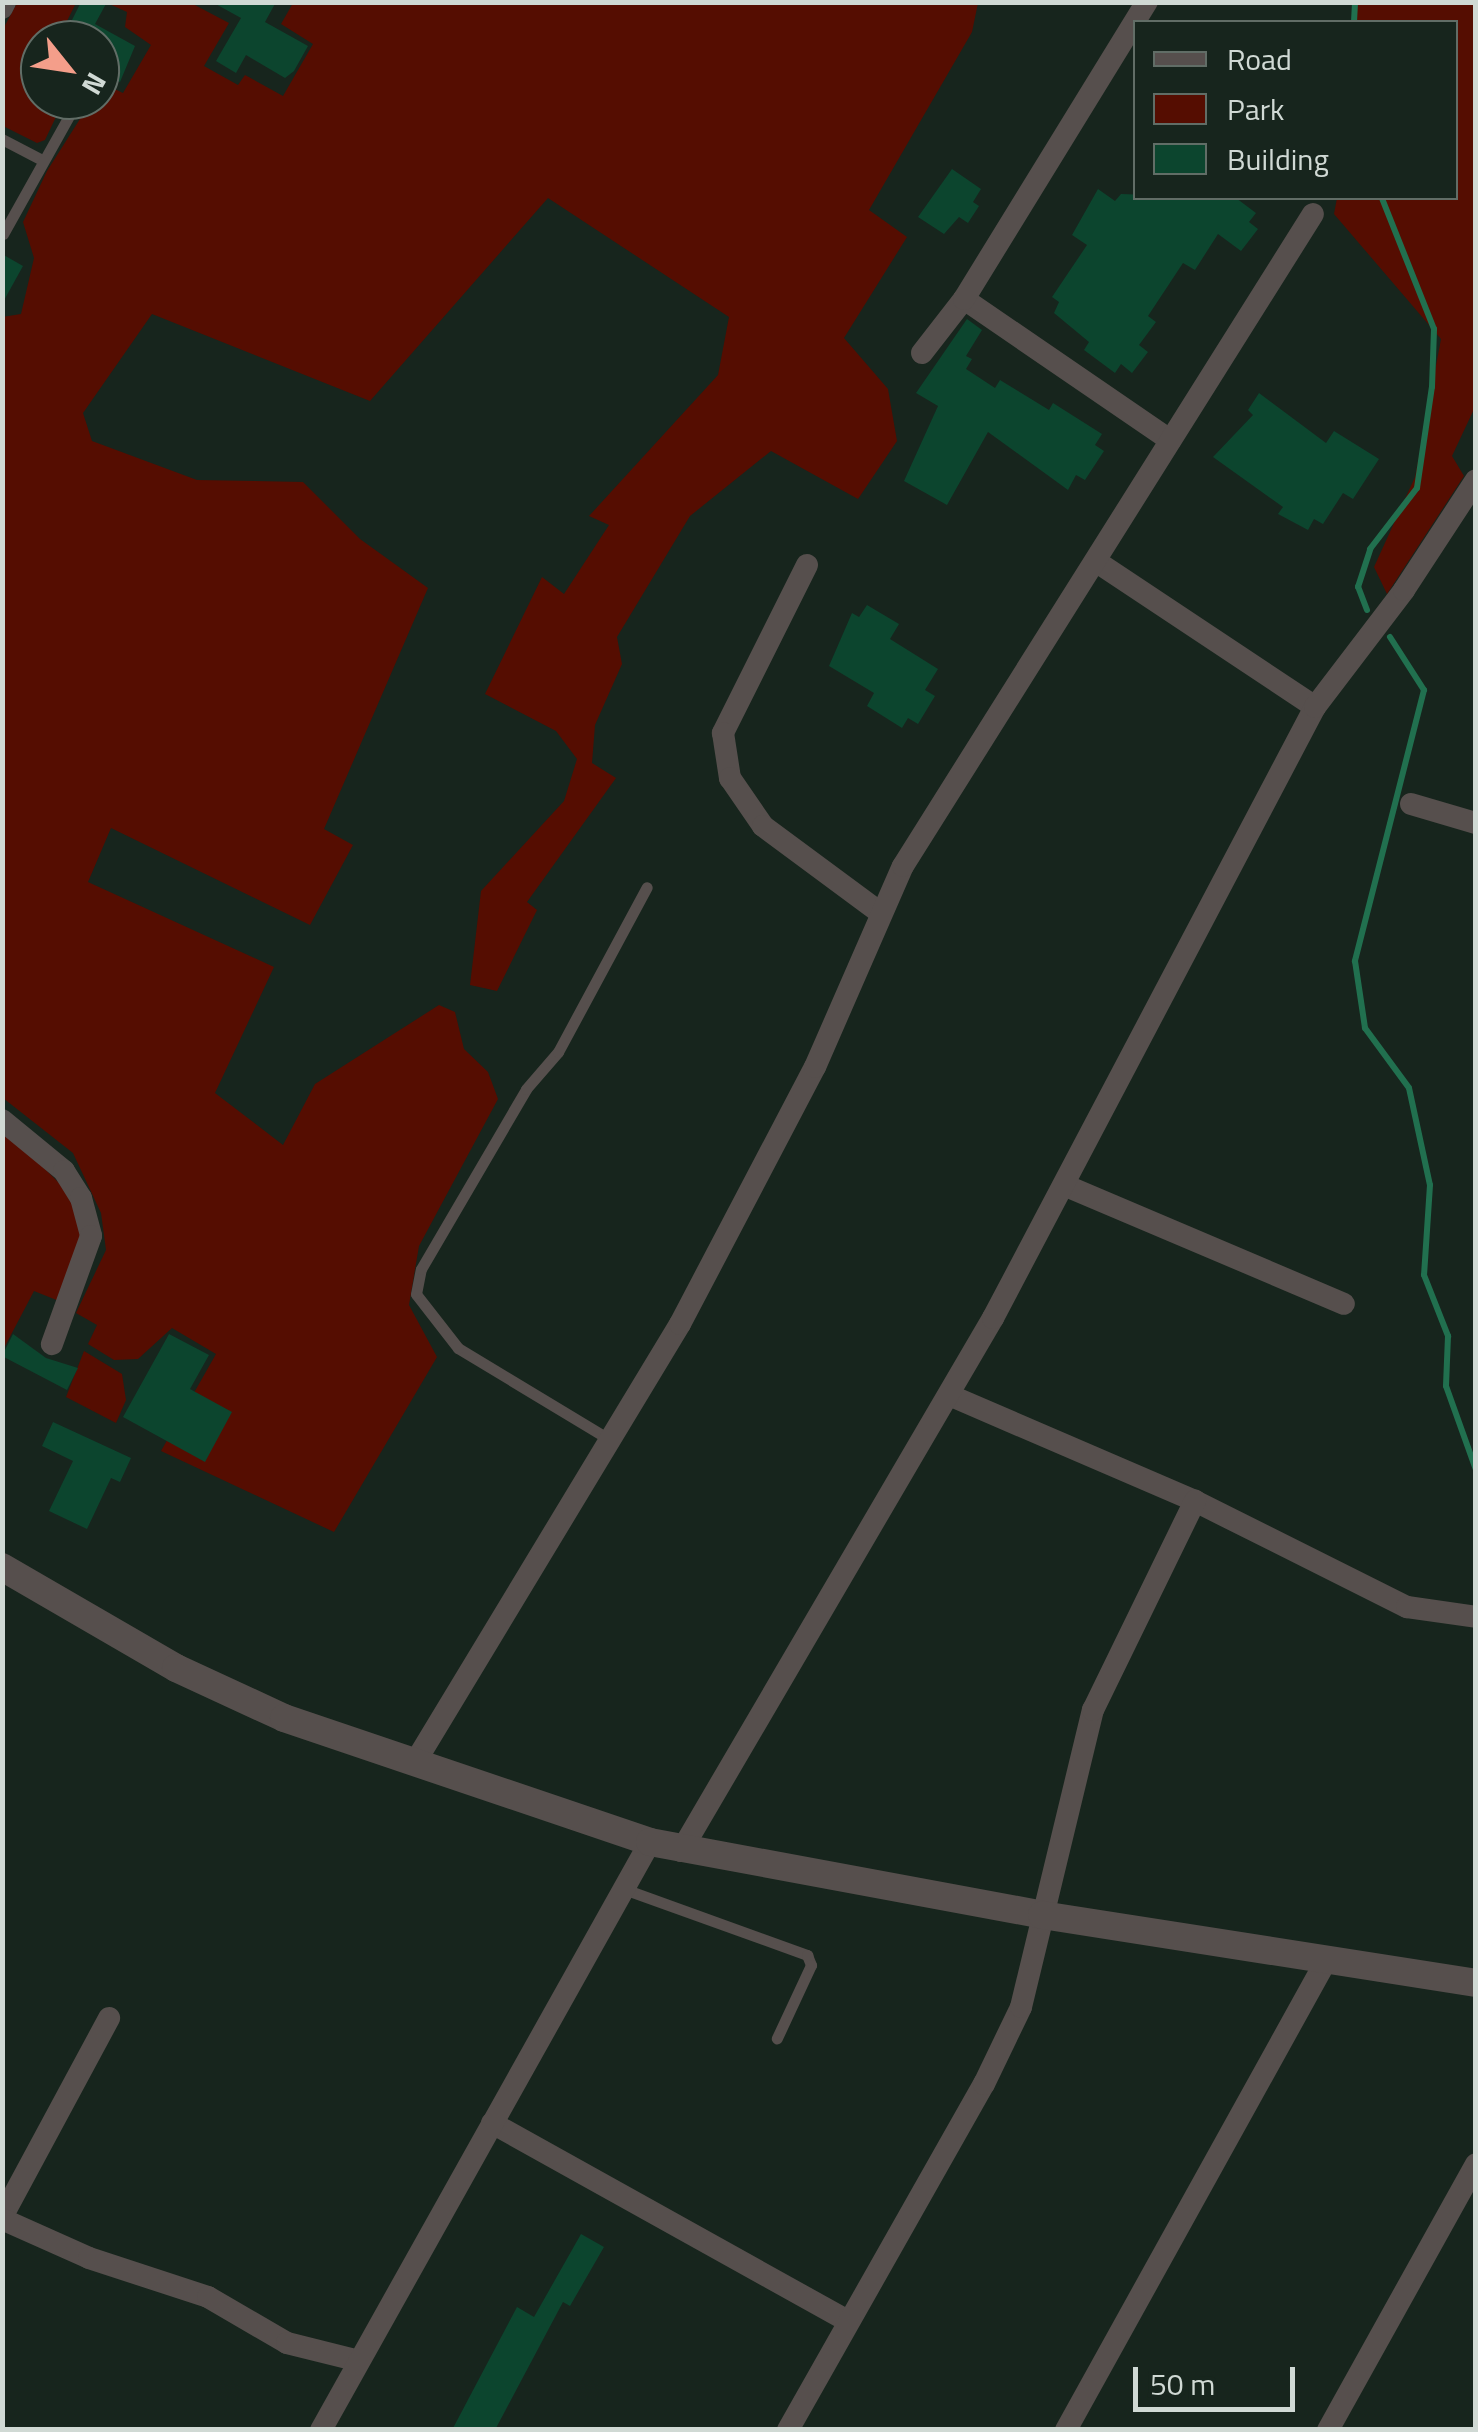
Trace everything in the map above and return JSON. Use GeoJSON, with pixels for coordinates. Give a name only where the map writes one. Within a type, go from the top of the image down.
{"type":"FeatureCollection","features":[{"type":"Feature","properties":{"kind":"street"},"geometry":{"type":"LineString","coordinates":[[922,353],[964,299],[1133,23]]}},
{"type":"Feature","properties":{"kind":"street"},"geometry":{"type":"LineString","coordinates":[[414,1764],[612,1441],[815,1067],[878,912],[1313,214]]}},
{"type":"Feature","properties":{"kind":"street"},"geometry":{"type":"LineString","coordinates":[[964,299],[1170,440]]}},
{"type":"Feature","properties":{"kind":"street"},"geometry":{"type":"LineString","coordinates":[[681,1851],[949,1395],[1316,708],[1404,590],[1476,480]]}},
{"type":"Feature","properties":{"kind":"street"},"geometry":{"type":"LineString","coordinates":[[1097,562],[1316,708]]}},
{"type":"Feature","properties":{"kind":"street"},"geometry":{"type":"LineString","coordinates":[[807,565],[723,733],[730,778],[763,826],[878,912]]}},
{"type":"Feature","properties":{"kind":"street"},"geometry":{"type":"LineString","coordinates":[[1411,804],[1476,823]]}},
{"type":"Feature","properties":{"kind":"street"},"geometry":{"type":"LineString","coordinates":[[2,1120],[64,1171],[82,1198],[91,1236],[52,1344]]}},
{"type":"Feature","properties":{"kind":"street"},"geometry":{"type":"LineString","coordinates":[[1064,1185],[1344,1304]]}},
{"type":"Feature","properties":{"kind":"street"},"geometry":{"type":"LineString","coordinates":[[949,1395],[1195,1501],[1407,1607],[1476,1617]]}},
{"type":"Feature","properties":{"kind":"street"},"geometry":{"type":"LineString","coordinates":[[788,2430],[984,2084],[1020,2007],[1093,1710],[1195,1501]]}},
{"type":"Feature","properties":{"kind":"street"},"geometry":{"type":"LineString","coordinates":[[2,1566],[176,1668],[284,1718],[681,1851],[1042,1915],[1476,1983]]}},
{"type":"Feature","properties":{"kind":"street"},"geometry":{"type":"LineString","coordinates":[[328,2427],[358,2361],[650,1842]]}},
{"type":"Feature","properties":{"kind":"street"},"geometry":{"type":"LineString","coordinates":[[1066,2430],[1326,1961]]}},
{"type":"Feature","properties":{"kind":"street"},"geometry":{"type":"LineString","coordinates":[[108,2018],[2,2218],[88,2258],[208,2298],[287,2343],[358,2361]]}},
{"type":"Feature","properties":{"kind":"street"},"geometry":{"type":"LineString","coordinates":[[492,2123],[848,2321]]}},
{"type":"Feature","properties":{"kind":"street"},"geometry":{"type":"LineString","coordinates":[[1328,2430],[1476,2164]]}},
{"type":"Feature","properties":{"kind":"lane"},"geometry":{"type":"LineString","coordinates":[[3,234],[66,120]]}},
{"type":"Feature","properties":{"kind":"lane"},"geometry":{"type":"LineString","coordinates":[[2,139],[42,160]]}},
{"type":"Feature","properties":{"kind":"lane"},"geometry":{"type":"LineString","coordinates":[[612,1441],[474,1361],[416,1294],[420,1269],[526,1089],[558,1052],[648,888]]}},
{"type":"Feature","properties":{"kind":"lane"},"geometry":{"type":"LineString","coordinates":[[624,1890],[807,1955],[812,1965],[777,2038]]}},
{"type":"Feature","properties":{"kind":"green space"},"geometry":{"type":"Polygon","coordinates":[[[17,3],[76,3],[68,20],[20,20],[20,120],[54,120],[45,140],[37,143],[3,126],[2,31],[17,3]]]}},
{"type":"Feature","properties":{"kind":"green space"},"geometry":{"type":"Polygon","coordinates":[[[107,3],[191,3],[229,23],[204,66],[238,85],[245,75],[283,96],[313,44],[281,24],[293,3],[978,3],[972,32],[869,210],[907,237],[844,338],[888,389],[897,441],[858,499],[771,451],[690,516],[617,637],[622,664],[595,725],[592,763],[616,778],[527,902],[537,910],[497,991],[470,985],[481,891],[564,801],[577,759],[556,731],[485,694],[542,577],[564,594],[609,525],[589,516],[718,375],[729,317],[548,198],[370,401],[152,314],[83,413],[92,441],[197,480],[303,482],[360,539],[428,588],[324,829],[353,845],[310,925],[111,828],[88,882],[274,967],[215,1093],[283,1145],[315,1084],[439,1005],[455,1012],[464,1049],[488,1072],[498,1099],[419,1246],[409,1305],[437,1357],[334,1532],[161,1451],[216,1354],[172,1328],[138,1359],[114,1360],[88,1344],[97,1325],[76,1313],[106,1250],[101,1213],[73,1153],[3,1098],[2,317],[21,314],[34,258],[23,222],[47,171],[79,120],[120,120],[120,92],[123,93],[151,45],[125,27],[127,12],[107,3]]]}},
{"type":"Feature","properties":{"kind":"green space"},"geometry":{"type":"Polygon","coordinates":[[[1352,3],[1475,3],[1475,407],[1452,456],[1464,476],[1387,594],[1374,567],[1415,477],[1441,339],[1334,214],[1337,200],[1458,200],[1458,20],[1355,20],[1352,3]]]}},
{"type":"Feature","properties":{"kind":"green space"},"geometry":{"type":"Polygon","coordinates":[[[3,1127],[75,1199],[82,1241],[59,1301],[34,1291],[3,1350],[3,1127]]]}},
{"type":"Feature","properties":{"kind":"green space"},"geometry":{"type":"Polygon","coordinates":[[[84,1351],[122,1374],[126,1400],[116,1423],[66,1397],[84,1351]]]}},
{"type":"Feature","properties":{"kind":"building"},"geometry":{"type":"Polygon","coordinates":[[[81,2],[107,2],[97,20],[72,20],[81,2]]]}},
{"type":"Feature","properties":{"kind":"building"},"geometry":{"type":"Polygon","coordinates":[[[212,2],[276,2],[265,22],[308,46],[294,71],[285,78],[246,55],[236,73],[216,61],[241,18],[212,2]]]}},
{"type":"Feature","properties":{"kind":"building"},"geometry":{"type":"Polygon","coordinates":[[[120,38],[135,46],[120,82],[120,38]]]}},
{"type":"Feature","properties":{"kind":"building"},"geometry":{"type":"Polygon","coordinates":[[[952,169],[981,189],[973,202],[979,206],[968,223],[959,217],[944,234],[918,217],[952,169]]]}},
{"type":"Feature","properties":{"kind":"building"},"geometry":{"type":"Polygon","coordinates":[[[1098,189],[1115,201],[1121,194],[1133,194],[1133,200],[1239,200],[1256,213],[1249,222],[1258,229],[1241,251],[1218,234],[1195,270],[1183,263],[1148,316],[1156,322],[1139,345],[1148,352],[1132,373],[1121,364],[1115,373],[1084,350],[1089,342],[1054,313],[1059,302],[1052,297],[1087,245],[1072,235],[1098,189]]]}},
{"type":"Feature","properties":{"kind":"building"},"geometry":{"type":"Polygon","coordinates":[[[2,254],[23,266],[2,304],[2,254]]]}},
{"type":"Feature","properties":{"kind":"building"},"geometry":{"type":"Polygon","coordinates":[[[967,319],[982,330],[966,356],[972,359],[966,369],[995,388],[1000,380],[1049,410],[1053,403],[1102,434],[1095,445],[1104,451],[1085,480],[1076,475],[1068,490],[988,432],[947,505],[904,481],[938,406],[916,393],[967,319]]]}},
{"type":"Feature","properties":{"kind":"building"},"geometry":{"type":"Polygon","coordinates":[[[1259,393],[1326,443],[1334,431],[1379,459],[1353,499],[1343,493],[1323,524],[1314,519],[1308,530],[1278,514],[1283,507],[1213,457],[1253,415],[1248,410],[1259,393]]]}},
{"type":"Feature","properties":{"kind":"building"},"geometry":{"type":"Polygon","coordinates":[[[867,605],[899,624],[890,639],[938,669],[925,690],[935,696],[918,724],[908,718],[902,728],[867,706],[874,693],[829,666],[852,613],[859,617],[867,605]]]}},
{"type":"Feature","properties":{"kind":"building"},"geometry":{"type":"Polygon","coordinates":[[[13,1334],[46,1358],[78,1368],[67,1390],[2,1356],[13,1334]]]}},
{"type":"Feature","properties":{"kind":"building"},"geometry":{"type":"Polygon","coordinates":[[[169,1334],[209,1355],[190,1389],[232,1412],[205,1462],[123,1417],[169,1334]]]}},
{"type":"Feature","properties":{"kind":"building"},"geometry":{"type":"Polygon","coordinates":[[[53,1422],[131,1458],[120,1482],[111,1478],[87,1529],[49,1511],[73,1461],[42,1446],[53,1422]]]}},
{"type":"Feature","properties":{"kind":"building"},"geometry":{"type":"Polygon","coordinates":[[[581,2234],[604,2247],[570,2306],[563,2302],[495,2430],[452,2430],[517,2307],[534,2317],[581,2234]]]}},
{"type":"Feature","properties":{"kind":"waterway"},"geometry":{"type":"LineString","coordinates":[[1354,20],[1355,2]]}},
{"type":"Feature","properties":{"kind":"waterway"},"geometry":{"type":"LineString","coordinates":[[1367,610],[1358,587],[1370,549],[1417,488],[1432,387],[1434,329],[1383,200]]}},
{"type":"Feature","properties":{"kind":"waterway"},"geometry":{"type":"LineString","coordinates":[[1390,637],[1424,690],[1355,961],[1365,1028],[1409,1088],[1430,1185],[1424,1275],[1448,1336],[1446,1386],[1476,1470]]}}]}
